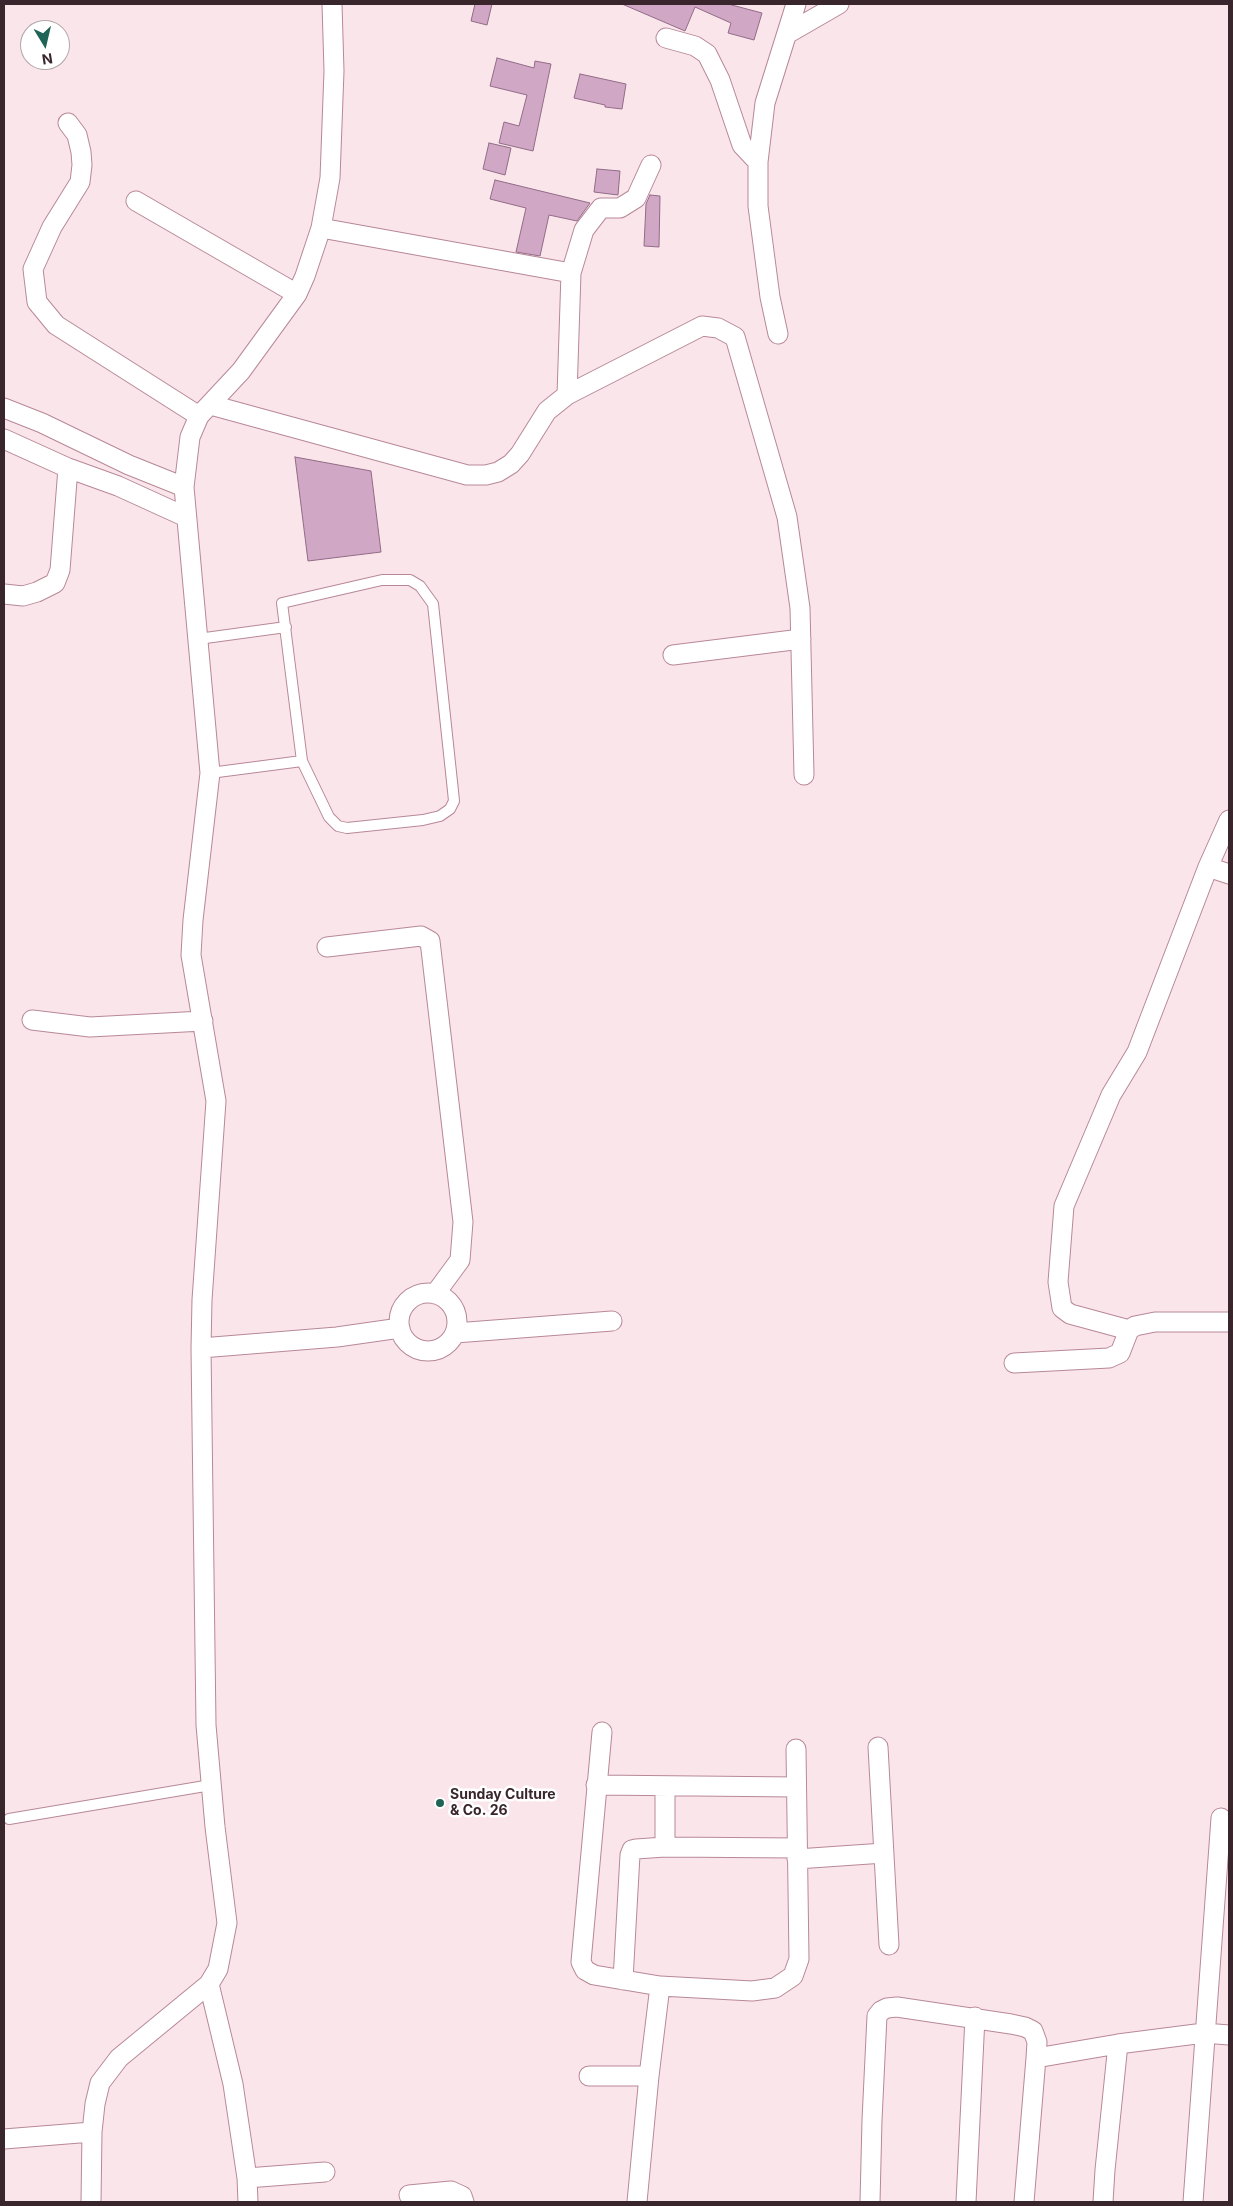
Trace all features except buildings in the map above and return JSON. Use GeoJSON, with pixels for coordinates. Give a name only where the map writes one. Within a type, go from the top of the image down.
{"type":"FeatureCollection","features":[{"type":"Feature","properties":{"kind":"street"},"geometry":{"type":"LineString","coordinates":[[91,2202],[92,2132],[95,2104],[100,2084],[119,2058],[209,1984],[218,1969],[227,1923],[206,1725],[201,1315],[216,1101],[191,955],[191,936],[210,772],[184,487],[190,437],[205,411],[242,371],[297,294],[306,276],[322,228],[330,178],[334,71],[332,4]]}},
{"type":"Feature","properties":{"kind":"street"},"geometry":{"type":"LineString","coordinates":[[778,334],[770,297],[758,206],[758,162],[765,104],[796,4]]}},
{"type":"Feature","properties":{"kind":"street"},"geometry":{"type":"LineString","coordinates":[[787,34],[839,4]]}},
{"type":"Feature","properties":{"kind":"street"},"geometry":{"type":"LineString","coordinates":[[666,38],[695,46],[707,54],[720,80],[742,145],[758,162]]}},
{"type":"Feature","properties":{"kind":"street"},"geometry":{"type":"LineString","coordinates":[[68,123],[77,135],[82,152],[80,182],[52,227],[33,269],[37,302],[56,325],[205,411],[467,475],[486,475],[498,472],[511,464],[520,454],[547,411],[568,395],[702,326],[718,328],[735,337],[786,517],[800,608],[804,775]]}},
{"type":"Feature","properties":{"kind":"street"},"geometry":{"type":"LineString","coordinates":[[568,395],[571,272],[584,230],[601,208],[620,208],[636,198],[651,165]]}},
{"type":"Feature","properties":{"kind":"street"},"geometry":{"type":"LineString","coordinates":[[136,201],[297,294]]}},
{"type":"Feature","properties":{"kind":"street"},"geometry":{"type":"LineString","coordinates":[[322,228],[571,272]]}},
{"type":"Feature","properties":{"kind":"street"},"geometry":{"type":"LineString","coordinates":[[4,408],[42,423],[129,465],[184,487]]}},
{"type":"Feature","properties":{"kind":"street"},"geometry":{"type":"LineString","coordinates":[[31,452],[42,423]]}},
{"type":"Feature","properties":{"kind":"street"},"geometry":{"type":"LineString","coordinates":[[4,439],[68,468],[118,486],[186,517]]}},
{"type":"Feature","properties":{"kind":"street"},"geometry":{"type":"LineString","coordinates":[[4,594],[23,596],[42,590],[55,583],[60,570],[68,468]]}},
{"type":"Feature","properties":{"kind":"street"},"geometry":{"type":"LineString","coordinates":[[673,655],[801,639]]}},
{"type":"Feature","properties":{"kind":"street"},"geometry":{"type":"LineString","coordinates":[[1129,1330],[1070,1314],[1062,1308],[1058,1282],[1064,1206],[1111,1095],[1137,1052],[1208,867],[1229,820]]}},
{"type":"Feature","properties":{"kind":"street"},"geometry":{"type":"LineString","coordinates":[[1208,867],[1229,874]]}},
{"type":"Feature","properties":{"kind":"street"},"geometry":{"type":"LineString","coordinates":[[327,947],[421,936],[430,941],[463,1222],[460,1260],[435,1294]]}},
{"type":"Feature","properties":{"kind":"street"},"geometry":{"type":"LineString","coordinates":[[32,1020],[90,1027],[203,1021]]}},
{"type":"Feature","properties":{"kind":"street"},"geometry":{"type":"LineString","coordinates":[[425,1293],[435,1294],[444,1298],[452,1305],[456,1314],[457,1324],[455,1333],[445,1346],[429,1351],[414,1347],[407,1342],[400,1328],[401,1311],[407,1302],[415,1296],[425,1293]]}},
{"type":"Feature","properties":{"kind":"street"},"geometry":{"type":"LineString","coordinates":[[455,1333],[612,1321]]}},
{"type":"Feature","properties":{"kind":"street"},"geometry":{"type":"LineString","coordinates":[[1014,1363],[1109,1358],[1120,1353],[1129,1330],[1135,1326],[1154,1322],[1229,1322]]}},
{"type":"Feature","properties":{"kind":"street"},"geometry":{"type":"LineString","coordinates":[[201,1348],[337,1337],[400,1328]]}},
{"type":"Feature","properties":{"kind":"street"},"geometry":{"type":"LineString","coordinates":[[602,1732],[581,1962],[585,1970],[594,1975],[660,1986],[752,1991],[775,1988],[793,1976],[799,1959],[796,1749]]}},
{"type":"Feature","properties":{"kind":"street"},"geometry":{"type":"LineString","coordinates":[[878,1748],[889,1945]]}},
{"type":"Feature","properties":{"kind":"street"},"geometry":{"type":"LineString","coordinates":[[596,1785],[796,1787]]}},
{"type":"Feature","properties":{"kind":"street"},"geometry":{"type":"LineString","coordinates":[[664,1847],[665,1786]]}},
{"type":"Feature","properties":{"kind":"street"},"geometry":{"type":"LineString","coordinates":[[1193,2202],[1221,1818]]}},
{"type":"Feature","properties":{"kind":"street"},"geometry":{"type":"LineString","coordinates":[[623,1980],[630,1855],[632,1850],[664,1847],[797,1853],[884,1853]]}},
{"type":"Feature","properties":{"kind":"street"},"geometry":{"type":"LineString","coordinates":[[209,1984],[233,2084],[247,2178],[248,2202]]}},
{"type":"Feature","properties":{"kind":"street"},"geometry":{"type":"LineString","coordinates":[[638,2202],[648,2076],[660,1986]]}},
{"type":"Feature","properties":{"kind":"street"},"geometry":{"type":"LineString","coordinates":[[870,2202],[872,2120],[878,2016],[881,2011],[887,2008],[897,2007],[975,2018],[1025,2027],[1033,2031],[1037,2042],[1024,2202]]}},
{"type":"Feature","properties":{"kind":"street"},"geometry":{"type":"LineString","coordinates":[[966,2202],[964,2194],[975,2018]]}},
{"type":"Feature","properties":{"kind":"street"},"geometry":{"type":"LineString","coordinates":[[1036,2058],[1118,2044],[1204,2033],[1229,2035]]}},
{"type":"Feature","properties":{"kind":"street"},"geometry":{"type":"LineString","coordinates":[[1103,2202],[1118,2044]]}},
{"type":"Feature","properties":{"kind":"street"},"geometry":{"type":"LineString","coordinates":[[589,2076],[648,2076]]}},
{"type":"Feature","properties":{"kind":"street"},"geometry":{"type":"LineString","coordinates":[[4,2139],[92,2132]]}},
{"type":"Feature","properties":{"kind":"street"},"geometry":{"type":"LineString","coordinates":[[247,2178],[325,2172]]}},
{"type":"Feature","properties":{"kind":"street"},"geometry":{"type":"LineString","coordinates":[[410,2195],[451,2191],[462,2196],[464,2202]]}},
{"type":"Feature","properties":{"kind":"lane"},"geometry":{"type":"LineString","coordinates":[[382,580],[410,580],[420,586],[433,604],[454,801],[450,809],[445,813],[423,820],[347,828],[338,826],[329,817],[302,761],[286,627],[282,602],[382,580]]}},
{"type":"Feature","properties":{"kind":"lane"},"geometry":{"type":"LineString","coordinates":[[198,640],[286,627]]}},
{"type":"Feature","properties":{"kind":"lane"},"geometry":{"type":"LineString","coordinates":[[210,772],[302,761]]}},
{"type":"Feature","properties":{"kind":"lane"},"geometry":{"type":"LineString","coordinates":[[9,1819],[211,1785]]}},
{"type":"Feature","properties":{"kind":"place","name":"Sunday Culture & Co. 26"},"geometry":{"type":"Point","coordinates":[440,1803]}}]}
